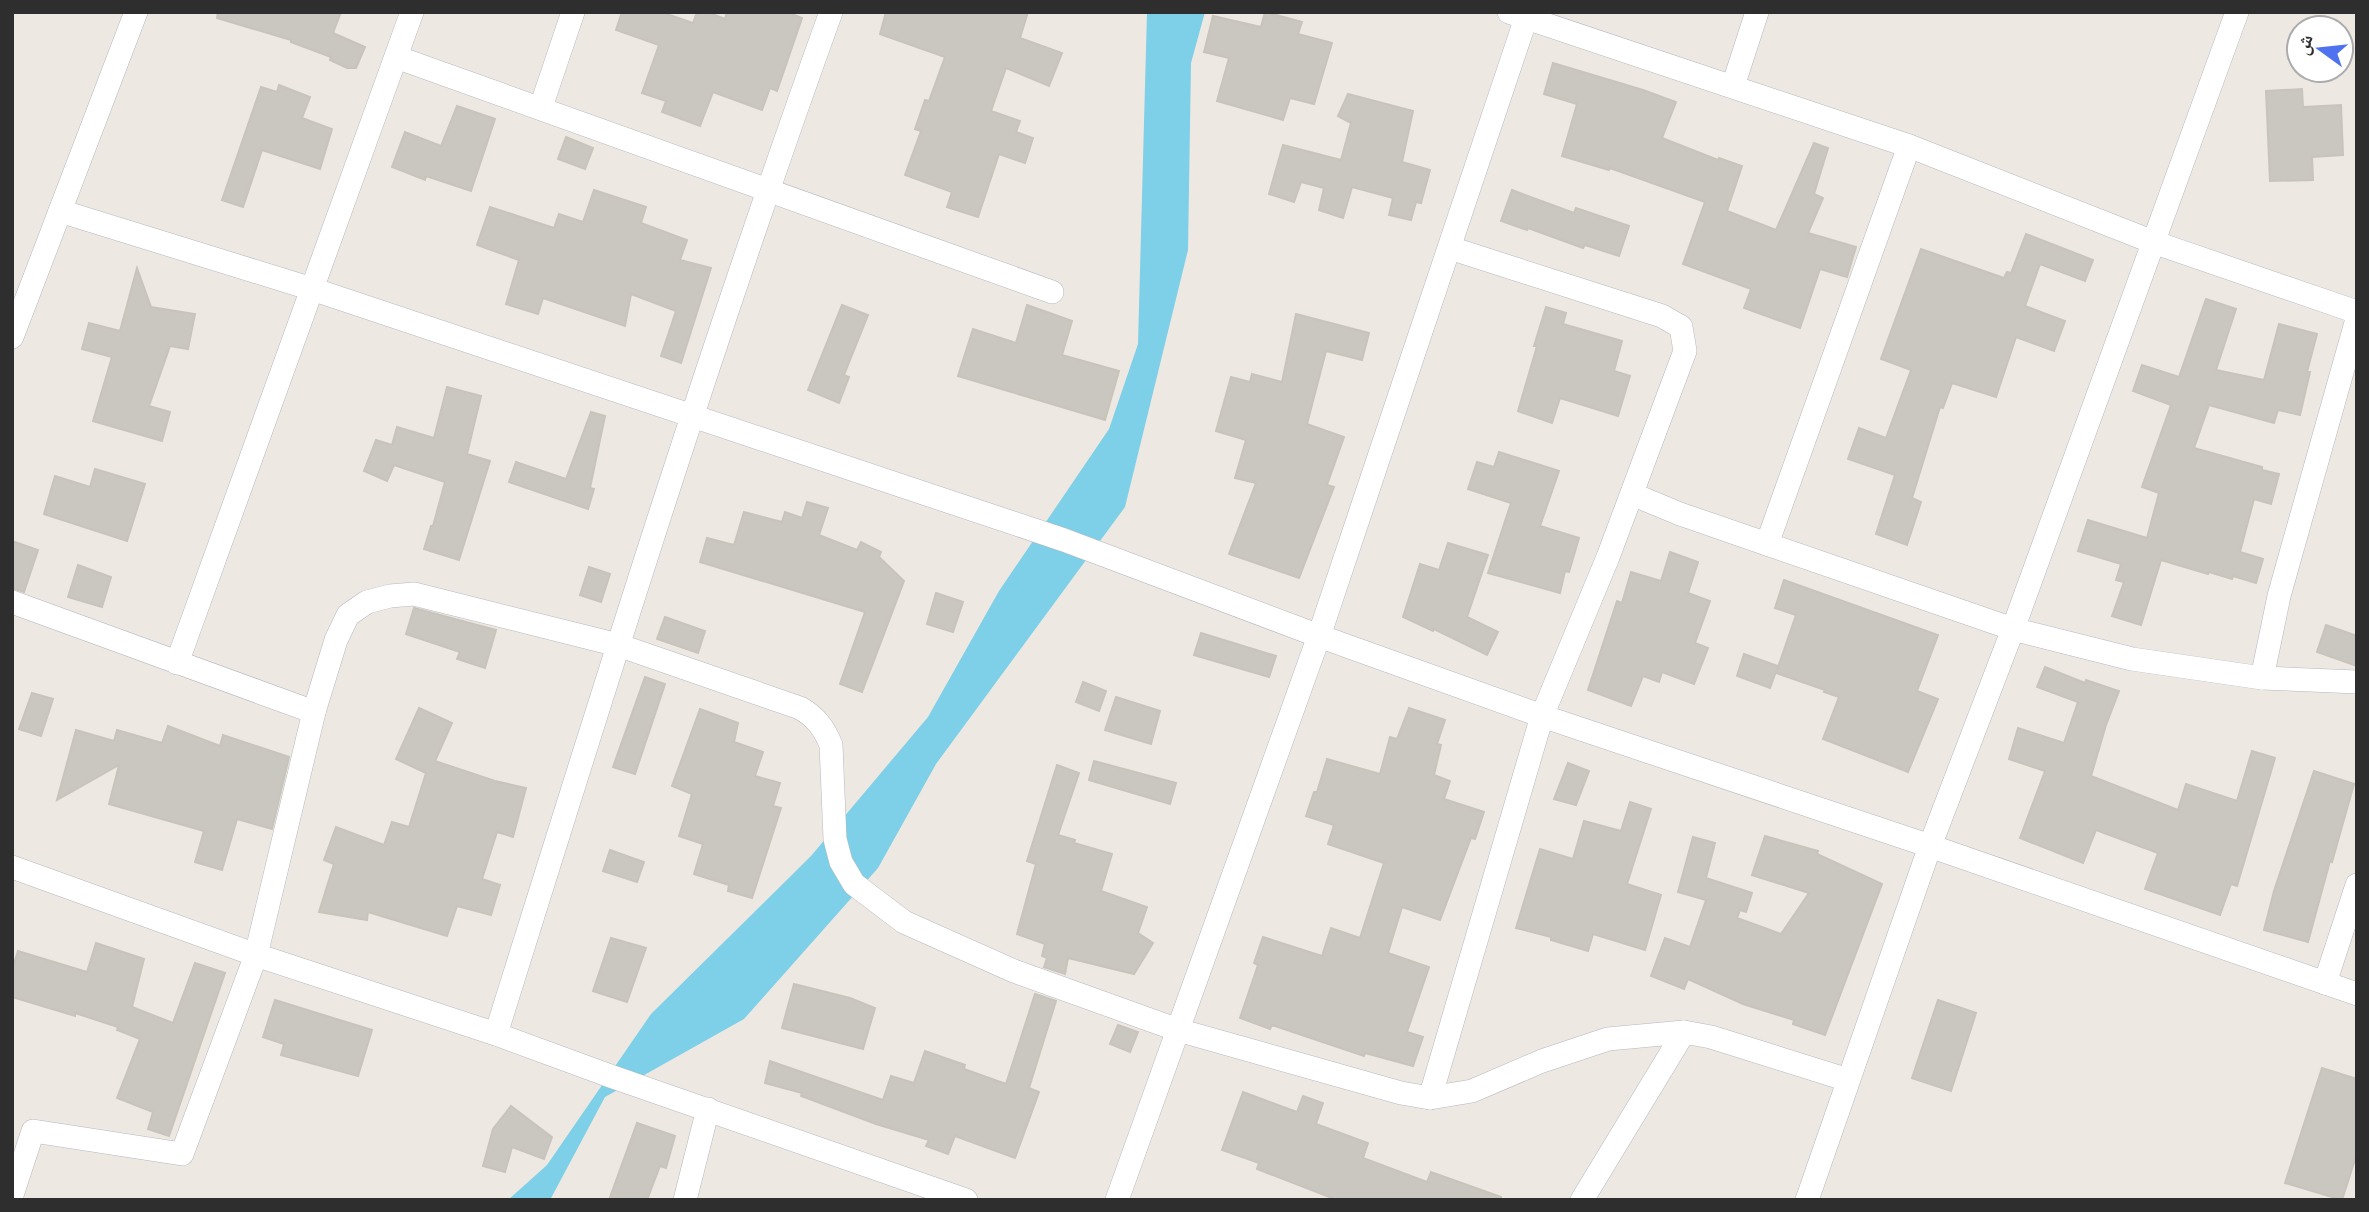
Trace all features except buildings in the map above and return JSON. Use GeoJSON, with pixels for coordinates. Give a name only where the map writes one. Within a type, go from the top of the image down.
{"type":"FeatureCollection","features":[{"type":"Feature","properties":{"kind":"street"},"geometry":{"type":"LineString","coordinates":[[12,337],[136,12]]}},
{"type":"Feature","properties":{"kind":"street"},"geometry":{"type":"LineString","coordinates":[[177,663],[412,12]]}},
{"type":"Feature","properties":{"kind":"street"},"geometry":{"type":"LineString","coordinates":[[541,107],[573,12]]}},
{"type":"Feature","properties":{"kind":"street"},"geometry":{"type":"LineString","coordinates":[[496,1034],[692,415],[767,190],[831,12]]}},
{"type":"Feature","properties":{"kind":"street"},"geometry":{"type":"LineString","coordinates":[[1733,86],[1757,12]]}},
{"type":"Feature","properties":{"kind":"street"},"geometry":{"type":"LineString","coordinates":[[1807,1200],[1930,846],[2013,629],[2237,12]]}},
{"type":"Feature","properties":{"kind":"street"},"geometry":{"type":"LineString","coordinates":[[1117,1200],[1320,636],[1450,248],[1521,14],[1909,146],[2153,242],[2357,312]]}},
{"type":"Feature","properties":{"kind":"street"},"geometry":{"type":"LineString","coordinates":[[396,57],[1052,292]]}},
{"type":"Feature","properties":{"kind":"street"},"geometry":{"type":"LineString","coordinates":[[1767,544],[1909,146]]}},
{"type":"Feature","properties":{"kind":"street"},"geometry":{"type":"LineString","coordinates":[[60,211],[312,289],[1064,540],[1542,716],[1930,846],[2357,994]]}},
{"type":"Feature","properties":{"kind":"street"},"geometry":{"type":"LineString","coordinates":[[1430,1098],[1542,716],[1632,494],[1685,351],[1681,327],[1662,316],[1450,248]]}},
{"type":"Feature","properties":{"kind":"street"},"geometry":{"type":"LineString","coordinates":[[2262,678],[2279,596],[2357,319]]}},
{"type":"Feature","properties":{"kind":"street"},"geometry":{"type":"LineString","coordinates":[[1632,494],[1680,514],[2013,629],[2132,659],[2262,678],[2357,682]]}},
{"type":"Feature","properties":{"kind":"street"},"geometry":{"type":"LineString","coordinates":[[12,1195],[33,1131],[182,1154],[256,955],[314,712],[336,640],[348,615],[367,602],[414,594],[618,645],[810,713],[826,733],[831,745],[835,839],[841,862],[854,884],[904,922],[1014,971],[1178,1030],[1401,1093],[1430,1098],[1472,1091],[1542,1061],[1608,1039],[1684,1032],[1711,1037],[1848,1080]]}},
{"type":"Feature","properties":{"kind":"street"},"geometry":{"type":"LineString","coordinates":[[12,602],[314,712]]}},
{"type":"Feature","properties":{"kind":"street"},"geometry":{"type":"LineString","coordinates":[[12,867],[256,955],[496,1034],[967,1200]]}},
{"type":"Feature","properties":{"kind":"street"},"geometry":{"type":"LineString","coordinates":[[2325,984],[2357,885]]}},
{"type":"Feature","properties":{"kind":"street"},"geometry":{"type":"LineString","coordinates":[[1582,1200],[1684,1032]]}},
{"type":"Feature","properties":{"kind":"street"},"geometry":{"type":"LineString","coordinates":[[685,1200],[708,1109]]}},
{"type":"Feature","properties":{"kind":"water"},"geometry":{"type":"Polygon","coordinates":[[[1147,12],[1205,12],[1191,63],[1188,250],[1125,507],[936,764],[878,868],[744,1019],[605,1097],[550,1200],[508,1200],[547,1165],[651,1014],[811,856],[928,717],[999,591],[1109,429],[1138,344],[1147,12]]]}}]}
